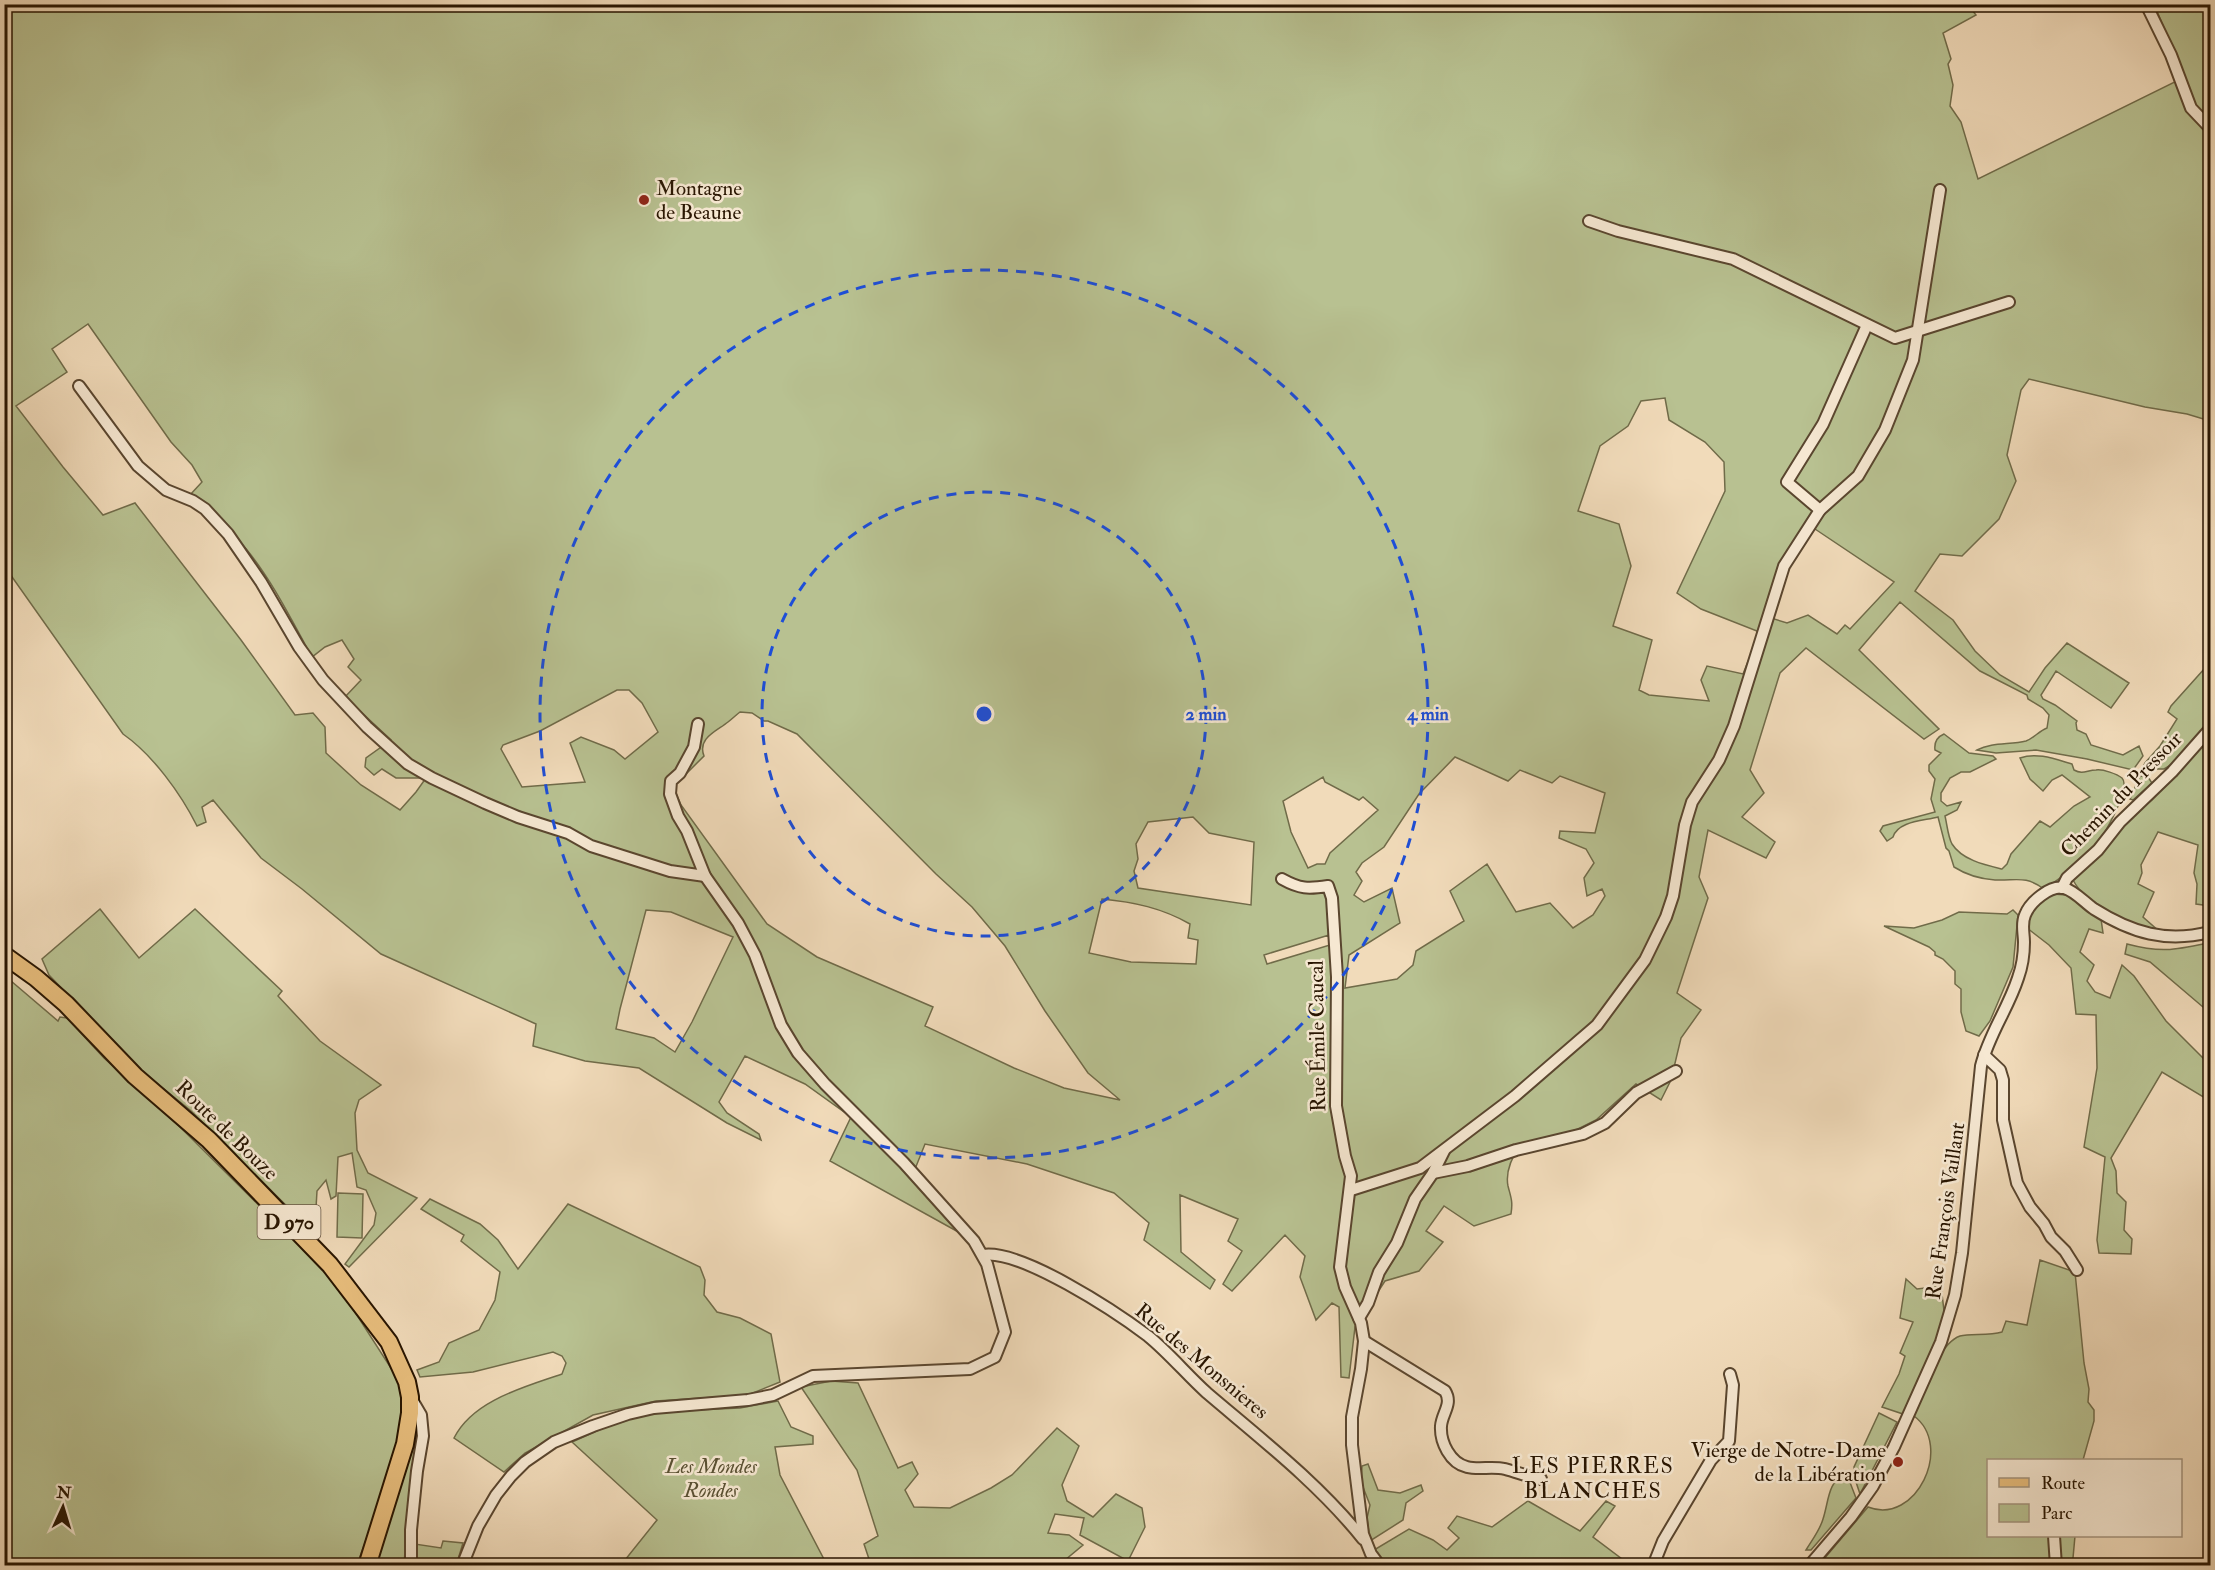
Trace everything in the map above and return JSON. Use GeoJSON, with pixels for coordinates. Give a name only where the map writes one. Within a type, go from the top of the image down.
{"type":"FeatureCollection","features":[{"type":"Feature","properties":{"kind":"main road","name":"Route de Bouze"},"geometry":{"type":"LineString","coordinates":[[4,955],[66,1004],[135,1076],[209,1140],[330,1265],[389,1341],[403,1371],[410,1397],[410,1413],[405,1444],[367,1566]]}},
{"type":"Feature","properties":{"kind":"street"},"geometry":{"type":"LineString","coordinates":[[2146,4],[2171,55],[2192,108],[2211,128]]}},
{"type":"Feature","properties":{"kind":"street"},"geometry":{"type":"LineString","coordinates":[[1351,1190],[1420,1168],[1515,1096],[1597,1025],[1645,960],[1666,917],[1692,802],[1719,760],[1734,726],[1784,566],[1820,510],[1858,476],[1886,430],[1913,360],[1940,190]]}},
{"type":"Feature","properties":{"kind":"street"},"geometry":{"type":"LineString","coordinates":[[1589,221],[1618,231],[1733,259],[1895,338],[2009,302]]}},
{"type":"Feature","properties":{"kind":"street"},"geometry":{"type":"LineString","coordinates":[[1820,510],[1787,482],[1823,424],[1867,325]]}},
{"type":"Feature","properties":{"kind":"street"},"geometry":{"type":"LineString","coordinates":[[79,386],[138,466],[166,490],[205,509],[228,534],[261,582],[299,647],[323,680],[367,727],[408,764],[485,803],[518,817],[568,833],[591,846],[670,871],[705,876]]}},
{"type":"Feature","properties":{"kind":"street"},"geometry":{"type":"LineString","coordinates":[[462,1566],[478,1526],[496,1495],[525,1462],[554,1442],[628,1414],[654,1408],[748,1400],[773,1395],[813,1376],[970,1369],[995,1357],[1005,1332],[987,1264],[974,1241],[904,1163],[825,1084],[798,1053],[780,1025],[755,955],[738,923],[705,876],[670,794],[670,785],[690,756],[698,724]]}},
{"type":"Feature","properties":{"kind":"street","name":"Chemin du Pressoir"},"geometry":{"type":"LineString","coordinates":[[2062,888],[2067,878],[2098,850],[2120,822],[2172,772],[2211,729]]}},
{"type":"Feature","properties":{"kind":"street","name":"Rue Émile Caucal"},"geometry":{"type":"LineString","coordinates":[[1282,879],[1298,887],[1328,886],[1332,898],[1336,958],[1336,1106],[1351,1176],[1351,1190],[1340,1256],[1343,1281],[1359,1318],[1364,1341],[1351,1437],[1359,1489],[1360,1523],[1366,1544]]}},
{"type":"Feature","properties":{"kind":"street"},"geometry":{"type":"LineString","coordinates":[[2062,888],[2116,922],[2153,935],[2182,938],[2211,932]]}},
{"type":"Feature","properties":{"kind":"street","name":"Rue François Vaillant"},"geometry":{"type":"LineString","coordinates":[[1809,1566],[1851,1517],[1873,1486],[1894,1447],[1941,1342],[1959,1275],[1979,1081],[1984,1055],[1995,1024],[2021,969],[2024,916],[2044,894],[2052,889],[2062,888]]}},
{"type":"Feature","properties":{"kind":"street"},"geometry":{"type":"LineString","coordinates":[[1984,1055],[2000,1070],[2003,1080],[2003,1120],[2017,1183],[2030,1207],[2077,1270]]}},
{"type":"Feature","properties":{"kind":"street"},"geometry":{"type":"LineString","coordinates":[[1433,1173],[1468,1166],[1516,1150],[1583,1134],[1605,1123],[1636,1093],[1676,1071]]}},
{"type":"Feature","properties":{"kind":"street"},"geometry":{"type":"LineString","coordinates":[[1359,1318],[1368,1303],[1378,1272],[1397,1243],[1415,1198],[1433,1173],[1446,1148]]}},
{"type":"Feature","properties":{"kind":"street","name":"Rue des Monsnieres"},"geometry":{"type":"LineString","coordinates":[[982,1255],[1000,1255],[1039,1271],[1092,1298],[1149,1338],[1206,1391],[1289,1462],[1346,1518],[1380,1566]]}},
{"type":"Feature","properties":{"kind":"street"},"geometry":{"type":"LineString","coordinates":[[1364,1341],[1445,1391],[1449,1401],[1442,1421],[1441,1434],[1448,1452],[1459,1463],[1466,1467],[1503,1469],[1541,1479]]}},
{"type":"Feature","properties":{"kind":"street"},"geometry":{"type":"LineString","coordinates":[[1653,1566],[1663,1541],[1711,1460],[1729,1441],[1733,1385],[1730,1374]]}},
{"type":"Feature","properties":{"kind":"street"},"geometry":{"type":"LineString","coordinates":[[410,1397],[421,1415],[423,1436],[412,1518],[411,1566]]}},
{"type":"Feature","properties":{"kind":"street"},"geometry":{"type":"LineString","coordinates":[[2054,1537],[2056,1566]]}},
{"type":"Feature","properties":{"kind":"green space"},"geometry":{"type":"Polygon","coordinates":[[[4,5],[1968,5],[1976,15],[1943,33],[1951,59],[1948,64],[1953,85],[1950,106],[1961,122],[1978,179],[2185,77],[2156,9],[2167,5],[2210,5],[2210,421],[2029,379],[2021,390],[2007,455],[2016,481],[1999,519],[1962,556],[1940,554],[1915,591],[1953,620],[1975,651],[2000,675],[2029,692],[2045,668],[2067,643],[2129,683],[2111,708],[2056,671],[2041,695],[2043,699],[2077,721],[2077,730],[2086,734],[2091,745],[2123,755],[2139,746],[2143,756],[2133,770],[2036,750],[1996,753],[1977,750],[2029,740],[2047,728],[2049,715],[2043,708],[2028,699],[2027,695],[1980,671],[1900,602],[1859,650],[1939,729],[1924,739],[1806,648],[1780,673],[1750,770],[1764,793],[1742,817],[1775,842],[1766,858],[1708,830],[1699,877],[1708,898],[1677,993],[1701,1010],[1681,1038],[1671,1080],[1661,1100],[1636,1084],[1596,1120],[1576,1130],[1520,1145],[1507,1175],[1512,1203],[1511,1214],[1474,1226],[1444,1206],[1426,1231],[1443,1242],[1419,1271],[1385,1281],[1355,1327],[1349,1378],[1341,1377],[1339,1307],[1332,1303],[1316,1320],[1300,1277],[1305,1256],[1285,1235],[1232,1291],[1223,1284],[1242,1251],[1228,1241],[1238,1219],[1180,1195],[1181,1252],[1215,1280],[1210,1289],[1144,1240],[1149,1223],[1114,1193],[1027,1164],[925,1144],[911,1179],[962,1234],[830,1161],[851,1117],[805,1084],[745,1056],[719,1102],[727,1113],[759,1134],[761,1140],[727,1123],[639,1068],[585,1061],[533,1046],[536,1024],[381,954],[261,858],[213,800],[202,807],[206,822],[197,826],[165,776],[145,753],[123,734],[5,567],[4,5]],[[88,324],[52,349],[67,372],[16,406],[103,515],[135,503],[241,640],[295,715],[313,713],[325,727],[326,753],[361,785],[400,810],[426,778],[396,778],[382,769],[374,775],[365,767],[366,758],[391,740],[345,697],[361,680],[348,667],[354,659],[342,640],[325,647],[312,657],[282,602],[256,562],[227,528],[190,495],[202,482],[192,465],[171,442],[88,324]],[[1665,398],[1641,401],[1628,426],[1600,446],[1578,511],[1619,524],[1631,566],[1613,626],[1652,640],[1639,690],[1649,695],[1709,701],[1701,680],[1707,666],[1743,674],[1757,639],[1757,631],[1701,609],[1677,593],[1725,491],[1724,462],[1705,442],[1669,420],[1665,398]],[[1812,527],[1789,567],[1771,618],[1787,623],[1808,615],[1837,634],[1845,625],[1850,629],[1894,582],[1812,527]],[[617,690],[540,731],[503,745],[501,749],[522,787],[585,782],[570,743],[581,737],[614,750],[625,759],[658,732],[642,703],[629,690],[617,690]],[[740,712],[706,740],[703,744],[704,756],[676,784],[675,791],[681,805],[767,924],[817,957],[933,1007],[925,1026],[1014,1068],[1064,1088],[1120,1100],[1088,1073],[1045,1011],[1005,946],[972,907],[936,874],[797,734],[764,721],[752,713],[740,712]],[[1455,757],[1419,794],[1384,847],[1362,863],[1356,872],[1362,881],[1354,895],[1364,902],[1392,888],[1400,923],[1349,955],[1345,988],[1397,979],[1413,965],[1416,951],[1464,921],[1450,891],[1487,864],[1516,912],[1550,903],[1573,928],[1593,915],[1605,896],[1602,889],[1587,896],[1584,878],[1594,863],[1586,849],[1559,838],[1560,831],[1595,833],[1605,793],[1560,776],[1552,783],[1520,770],[1508,781],[1455,757]],[[1323,777],[1283,801],[1291,832],[1308,868],[1317,864],[1325,864],[1330,853],[1378,810],[1363,797],[1359,800],[1325,782],[1323,777]],[[1193,817],[1148,822],[1136,844],[1138,859],[1134,871],[1138,888],[1251,905],[1254,842],[1209,833],[1193,817]],[[1102,899],[1089,953],[1131,962],[1196,964],[1198,940],[1188,938],[1190,924],[1147,907],[1102,899]],[[646,910],[616,1029],[654,1038],[675,1052],[733,937],[671,912],[646,910]],[[1329,935],[1264,955],[1267,964],[1330,945],[1329,935]]]}},
{"type":"Feature","properties":{"kind":"green space"},"geometry":{"type":"Polygon","coordinates":[[[2205,668],[2210,676],[2210,724],[2171,765],[2164,769],[2142,769],[2177,719],[2168,712],[2171,706],[2205,668]]]}},
{"type":"Feature","properties":{"kind":"green space"},"geometry":{"type":"Polygon","coordinates":[[[1944,734],[1969,753],[1993,756],[1996,759],[1970,772],[1961,772],[1950,778],[1941,793],[1941,801],[1947,806],[1961,802],[1957,810],[1945,816],[1952,844],[1962,854],[1974,861],[2002,869],[2011,854],[2040,821],[2050,827],[2074,806],[2090,797],[2062,775],[2052,780],[2043,791],[2030,779],[2020,758],[2026,756],[2046,757],[2072,764],[2074,770],[2077,771],[2106,771],[2122,778],[2124,783],[2120,802],[2104,834],[2089,854],[2077,865],[2044,889],[2026,880],[1990,879],[1968,874],[1954,867],[1946,848],[1938,817],[1905,825],[1887,841],[1880,831],[1883,826],[1935,812],[1931,799],[1935,779],[1929,771],[1929,765],[1941,753],[1935,750],[1935,745],[1938,738],[1944,734]]]}},
{"type":"Feature","properties":{"kind":"green space"},"geometry":{"type":"Polygon","coordinates":[[[2210,735],[2210,906],[2196,904],[2197,884],[2194,873],[2198,845],[2158,832],[2141,865],[2142,873],[2138,884],[2154,892],[2143,917],[2160,932],[2135,925],[2110,914],[2089,899],[2073,880],[2128,819],[2152,800],[2210,735]]]}},
{"type":"Feature","properties":{"kind":"green space"},"geometry":{"type":"Polygon","coordinates":[[[2140,776],[2148,777],[2152,783],[2133,800],[2130,799],[2140,776]]]}},
{"type":"Feature","properties":{"kind":"green space"},"geometry":{"type":"Polygon","coordinates":[[[2052,894],[2067,895],[2101,919],[2103,933],[2089,929],[2080,952],[2094,965],[2087,981],[2095,992],[2110,998],[2122,965],[2134,976],[2166,1021],[2210,1065],[2210,1101],[2162,1072],[2111,1158],[2116,1171],[2117,1193],[2126,1202],[2124,1230],[2132,1239],[2131,1254],[2099,1253],[2097,1240],[2105,1157],[2084,1147],[2097,1068],[2096,1015],[2076,1014],[2071,968],[2049,945],[2027,928],[2030,912],[2052,894]]]}},
{"type":"Feature","properties":{"kind":"green space"},"geometry":{"type":"Polygon","coordinates":[[[100,909],[139,958],[195,909],[282,991],[278,996],[320,1041],[381,1085],[359,1100],[355,1113],[357,1150],[368,1173],[417,1198],[349,1267],[345,1264],[374,1225],[376,1213],[366,1190],[357,1187],[352,1153],[338,1157],[336,1196],[331,1199],[326,1180],[317,1191],[316,1208],[307,1226],[190,1110],[138,1068],[49,975],[42,959],[100,909]]]}},
{"type":"Feature","properties":{"kind":"green space"},"geometry":{"type":"Polygon","coordinates":[[[2013,910],[2018,915],[2013,967],[1990,1021],[1979,1036],[1966,1031],[1961,1012],[1961,989],[1955,984],[1955,971],[1943,959],[1935,955],[1929,947],[1884,926],[1914,928],[1942,920],[1959,912],[2007,914],[2013,910]]]}},
{"type":"Feature","properties":{"kind":"green space"},"geometry":{"type":"Polygon","coordinates":[[[2208,943],[2210,945],[2210,1013],[2150,962],[2125,954],[2127,944],[2168,950],[2208,943]]]}},
{"type":"Feature","properties":{"kind":"green space"},"geometry":{"type":"Polygon","coordinates":[[[4,975],[58,1021],[60,1017],[67,1018],[104,1058],[180,1127],[335,1281],[398,1379],[403,1407],[400,1432],[377,1509],[357,1565],[5,1565],[4,975]]]}},
{"type":"Feature","properties":{"kind":"green space"},"geometry":{"type":"Polygon","coordinates":[[[338,1193],[363,1194],[362,1238],[337,1237],[338,1193]]]}},
{"type":"Feature","properties":{"kind":"green space"},"geometry":{"type":"Polygon","coordinates":[[[430,1199],[480,1224],[498,1240],[518,1269],[568,1204],[700,1267],[705,1280],[704,1295],[717,1312],[740,1318],[771,1334],[780,1382],[748,1395],[656,1401],[593,1415],[525,1453],[504,1472],[454,1438],[463,1425],[487,1404],[517,1390],[562,1374],[566,1363],[562,1356],[553,1352],[473,1372],[420,1377],[417,1370],[439,1362],[449,1343],[479,1330],[495,1300],[500,1272],[461,1241],[464,1235],[421,1209],[430,1199]]]}},
{"type":"Feature","properties":{"kind":"green space"},"geometry":{"type":"Polygon","coordinates":[[[2040,1260],[2075,1272],[2084,1363],[2089,1389],[2088,1402],[2094,1410],[2094,1421],[2083,1459],[1987,1459],[1987,1537],[2075,1537],[2073,1558],[2075,1565],[2050,1565],[2001,1559],[1998,1566],[1818,1566],[1868,1507],[1885,1510],[1901,1505],[1914,1494],[1924,1480],[1930,1463],[1930,1446],[1925,1429],[1914,1416],[1926,1384],[1944,1349],[1960,1336],[2002,1332],[2006,1321],[2027,1325],[2040,1260]]]}},
{"type":"Feature","properties":{"kind":"green space"},"geometry":{"type":"Polygon","coordinates":[[[1906,1279],[1917,1289],[1941,1286],[1945,1319],[1903,1414],[1882,1407],[1899,1374],[1905,1356],[1900,1353],[1913,1322],[1900,1318],[1906,1279]]]}},
{"type":"Feature","properties":{"kind":"green space"},"geometry":{"type":"Polygon","coordinates":[[[831,1381],[858,1383],[898,1468],[912,1462],[918,1474],[905,1490],[914,1507],[950,1508],[991,1488],[1012,1475],[1057,1428],[1079,1446],[1062,1485],[1067,1501],[1093,1517],[1116,1494],[1142,1508],[1145,1527],[1128,1561],[1080,1535],[1084,1518],[1055,1514],[1048,1533],[1069,1535],[1083,1545],[1059,1565],[871,1565],[864,1544],[878,1536],[857,1470],[801,1387],[831,1381]]]}},
{"type":"Feature","properties":{"kind":"green space","name":"Les Mondes Rondes"},"geometry":{"type":"Polygon","coordinates":[[[778,1401],[791,1427],[813,1436],[813,1444],[775,1447],[780,1475],[827,1565],[621,1565],[657,1520],[572,1442],[610,1425],[651,1412],[740,1408],[778,1401]]]}},
{"type":"Feature","properties":{"kind":"green space"},"geometry":{"type":"Polygon","coordinates":[[[1879,1413],[1897,1422],[1860,1494],[1854,1467],[1879,1413]]]}},
{"type":"Feature","properties":{"kind":"green space"},"geometry":{"type":"Polygon","coordinates":[[[416,1421],[419,1421],[417,1453],[409,1498],[404,1565],[374,1566],[404,1476],[416,1421]]]}},
{"type":"Feature","properties":{"kind":"green space"},"geometry":{"type":"Polygon","coordinates":[[[1368,1464],[1378,1490],[1400,1493],[1421,1485],[1423,1491],[1406,1503],[1403,1520],[1370,1541],[1367,1518],[1370,1505],[1361,1482],[1362,1466],[1368,1464]]]}},
{"type":"Feature","properties":{"kind":"green space"},"geometry":{"type":"Polygon","coordinates":[[[1846,1472],[1856,1498],[1811,1550],[1806,1550],[1822,1523],[1835,1481],[1846,1472]]]}},
{"type":"Feature","properties":{"kind":"green space"},"geometry":{"type":"Polygon","coordinates":[[[1528,1501],[1580,1531],[1606,1501],[1615,1506],[1593,1537],[1630,1565],[1385,1565],[1374,1550],[1409,1529],[1433,1540],[1447,1550],[1459,1538],[1448,1528],[1457,1516],[1492,1527],[1528,1501]]]}},
{"type":"Feature","properties":{"kind":"green space"},"geometry":{"type":"Polygon","coordinates":[[[443,1541],[463,1543],[456,1566],[415,1565],[415,1544],[441,1548],[443,1541]]]}},
{"type":"Feature","properties":{"kind":"place","name":"Montagne de Beaune"},"geometry":{"type":"Point","coordinates":[644,200]}},
{"type":"Feature","properties":{"kind":"place","name":"Vierge de Notre-Dame de la Libération"},"geometry":{"type":"Point","coordinates":[1898,1462]}},
{"type":"Feature","properties":{"kind":"district","name":"LES PIERRES BLANCHES"},"geometry":{"type":"Point","coordinates":[1593,1478]}}]}
